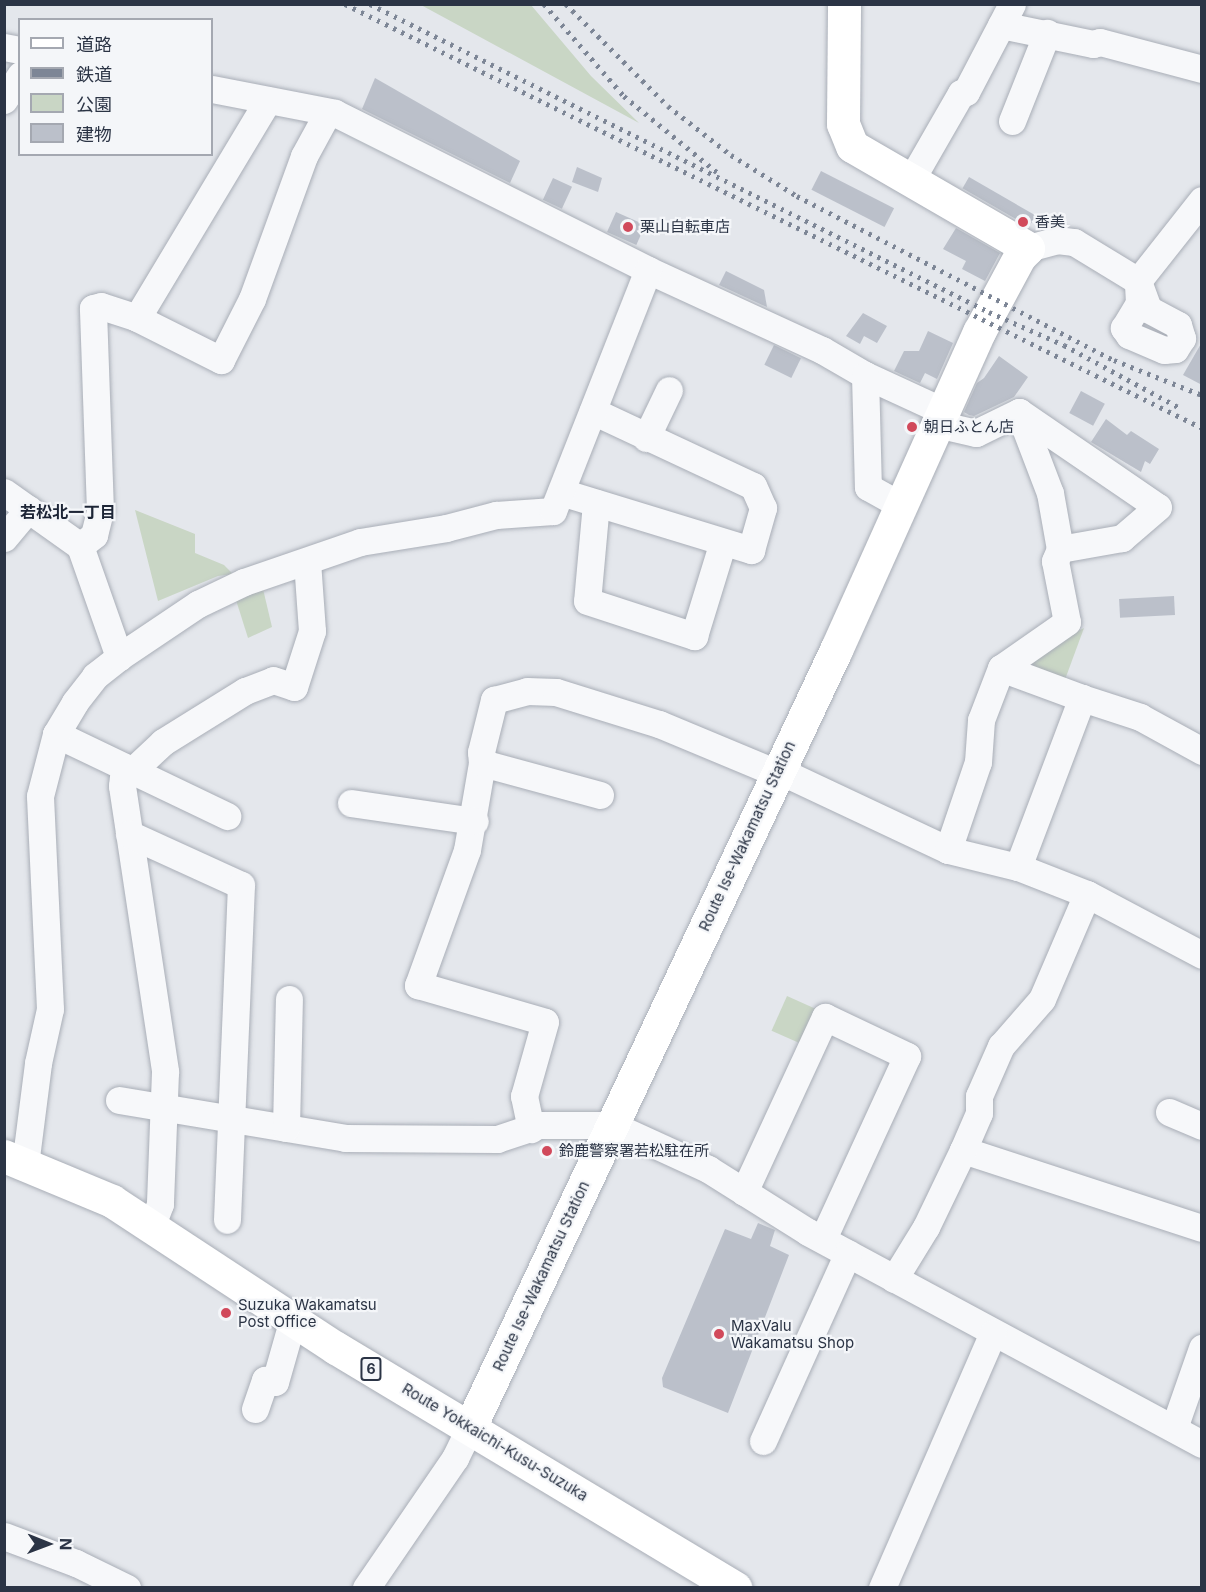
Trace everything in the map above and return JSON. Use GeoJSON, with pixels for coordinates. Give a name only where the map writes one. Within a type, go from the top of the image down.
{"type":"FeatureCollection","features":[{"type":"Feature","properties":{"kind":"main road"},"geometry":{"type":"LineString","coordinates":[[844,4],[845,135],[862,156],[911,180],[1028,248]]}},
{"type":"Feature","properties":{"kind":"main road","name":"Route Ise-Wakamatsu Station"},"geometry":{"type":"LineString","coordinates":[[470,1427],[778,771],[940,418],[1002,288],[1028,248]]}},
{"type":"Feature","properties":{"kind":"main road","name":"Route Yokkaichi-Kusu-Suzuka"},"geometry":{"type":"LineString","coordinates":[[15,1160],[112,1201],[293,1319],[736,1587]]}},
{"type":"Feature","properties":{"kind":"street"},"geometry":{"type":"LineString","coordinates":[[911,180],[1007,15],[1047,33],[1093,44],[1100,42],[1202,69]]}},
{"type":"Feature","properties":{"kind":"street"},"geometry":{"type":"LineString","coordinates":[[1012,121],[1047,33]]}},
{"type":"Feature","properties":{"kind":"street"},"geometry":{"type":"LineString","coordinates":[[4,100],[18,78]]}},
{"type":"Feature","properties":{"kind":"street"},"geometry":{"type":"LineString","coordinates":[[213,89],[328,112],[401,144],[648,270],[822,350],[940,418],[976,434],[1019,412]]}},
{"type":"Feature","properties":{"kind":"street"},"geometry":{"type":"LineString","coordinates":[[137,318],[268,100]]}},
{"type":"Feature","properties":{"kind":"street"},"geometry":{"type":"LineString","coordinates":[[80,546],[94,535],[100,511],[93,308],[101,306],[137,318],[220,360],[252,299],[304,156],[328,112]]}},
{"type":"Feature","properties":{"kind":"street"},"geometry":{"type":"LineString","coordinates":[[1028,248],[1057,240],[1074,242],[1138,280],[1202,200]]}},
{"type":"Feature","properties":{"kind":"street"},"geometry":{"type":"LineString","coordinates":[[15,1160],[50,1009],[40,796],[56,734],[95,676],[119,657],[198,604],[244,582],[360,542],[446,528],[496,515],[553,511],[648,270]]}},
{"type":"Feature","properties":{"kind":"street"},"geometry":{"type":"LineString","coordinates":[[865,375],[868,487],[900,505]]}},
{"type":"Feature","properties":{"kind":"street"},"geometry":{"type":"LineString","coordinates":[[646,438],[669,390]]}},
{"type":"Feature","properties":{"kind":"street"},"geometry":{"type":"LineString","coordinates":[[561,492],[751,550],[763,508],[753,486],[646,438],[593,411]]}},
{"type":"Feature","properties":{"kind":"street"},"geometry":{"type":"LineString","coordinates":[[948,850],[978,762],[981,720],[1001,668],[1067,622],[1055,561],[1060,549],[1050,493],[1019,412]]}},
{"type":"Feature","properties":{"kind":"street"},"geometry":{"type":"LineString","coordinates":[[1019,412],[1158,507],[1122,538],[1060,549]]}},
{"type":"Feature","properties":{"kind":"street"},"geometry":{"type":"LineString","coordinates":[[4,492],[80,546],[119,657]]}},
{"type":"Feature","properties":{"kind":"street"},"geometry":{"type":"LineString","coordinates":[[596,503],[587,601],[694,636],[723,542]]}},
{"type":"Feature","properties":{"kind":"street"},"geometry":{"type":"LineString","coordinates":[[4,538],[28,508]]}},
{"type":"Feature","properties":{"kind":"street"},"geometry":{"type":"LineString","coordinates":[[151,1227],[160,1204],[165,1072],[122,786],[128,769],[172,736],[245,691],[273,680],[294,687],[312,631],[307,561]]}},
{"type":"Feature","properties":{"kind":"street"},"geometry":{"type":"LineString","coordinates":[[1001,668],[1140,717],[1202,751]]}},
{"type":"Feature","properties":{"kind":"street"},"geometry":{"type":"LineString","coordinates":[[531,1129],[524,1096],[545,1022],[418,985],[475,820],[482,763],[481,752],[494,700],[527,691],[556,692],[658,724],[778,771],[948,850],[1018,867],[1087,894],[1202,955]]}},
{"type":"Feature","properties":{"kind":"street"},"geometry":{"type":"LineString","coordinates":[[1018,867],[1082,698]]}},
{"type":"Feature","properties":{"kind":"street"},"geometry":{"type":"LineString","coordinates":[[56,734],[227,816]]}},
{"type":"Feature","properties":{"kind":"street"},"geometry":{"type":"LineString","coordinates":[[482,763],[600,795]]}},
{"type":"Feature","properties":{"kind":"street"},"geometry":{"type":"LineString","coordinates":[[351,803],[475,820]]}},
{"type":"Feature","properties":{"kind":"street"},"geometry":{"type":"LineString","coordinates":[[129,834],[241,885],[226,1220]]}},
{"type":"Feature","properties":{"kind":"street"},"geometry":{"type":"LineString","coordinates":[[894,1279],[926,1227],[963,1150],[979,1113],[979,1096],[1001,1046],[1042,999],[1087,894]]}},
{"type":"Feature","properties":{"kind":"street"},"geometry":{"type":"LineString","coordinates":[[286,1128],[289,999]]}},
{"type":"Feature","properties":{"kind":"street"},"geometry":{"type":"LineString","coordinates":[[744,1192],[825,1017],[907,1056],[823,1239]]}},
{"type":"Feature","properties":{"kind":"street"},"geometry":{"type":"LineString","coordinates":[[119,1100],[345,1138],[497,1139],[539,1125],[612,1125],[708,1168],[744,1192],[894,1279],[1202,1444]]}},
{"type":"Feature","properties":{"kind":"street"},"geometry":{"type":"LineString","coordinates":[[1168,1112],[1202,1126]]}},
{"type":"Feature","properties":{"kind":"street"},"geometry":{"type":"LineString","coordinates":[[963,1150],[1202,1228]]}},
{"type":"Feature","properties":{"kind":"street"},"geometry":{"type":"LineString","coordinates":[[763,1441],[848,1253]]}},
{"type":"Feature","properties":{"kind":"street"},"geometry":{"type":"LineString","coordinates":[[255,1409],[265,1380],[274,1382],[293,1319]]}},
{"type":"Feature","properties":{"kind":"street"},"geometry":{"type":"LineString","coordinates":[[882,1587],[993,1333]]}},
{"type":"Feature","properties":{"kind":"street"},"geometry":{"type":"LineString","coordinates":[[1174,1428],[1202,1348]]}},
{"type":"Feature","properties":{"kind":"street"},"geometry":{"type":"LineString","coordinates":[[366,1587],[455,1458],[470,1427]]}},
{"type":"Feature","properties":{"kind":"street"},"geometry":{"type":"LineString","coordinates":[[4,1536],[76,1563],[127,1587]]}},
{"type":"Feature","properties":{"kind":"green space"},"geometry":{"type":"Polygon","coordinates":[[[421,5],[531,5],[591,76],[639,123],[421,5]]]}},
{"type":"Feature","properties":{"kind":"green space"},"geometry":{"type":"Polygon","coordinates":[[[135,510],[195,534],[195,553],[224,565],[233,574],[218,576],[158,601],[135,510]]]}},
{"type":"Feature","properties":{"kind":"green space"},"geometry":{"type":"Polygon","coordinates":[[[263,589],[272,627],[248,638],[236,600],[263,589]]]}},
{"type":"Feature","properties":{"kind":"green space"},"geometry":{"type":"Polygon","coordinates":[[[1084,628],[1063,685],[1031,673],[1023,659],[1084,628]]]}},
{"type":"Feature","properties":{"kind":"green space"},"geometry":{"type":"Polygon","coordinates":[[[787,996],[820,1011],[804,1045],[772,1031],[787,996]]]}},
{"type":"Feature","properties":{"kind":"building"},"geometry":{"type":"Polygon","coordinates":[[[375,78],[520,161],[510,183],[362,109],[375,78]]]}},
{"type":"Feature","properties":{"kind":"building"},"geometry":{"type":"Polygon","coordinates":[[[577,167],[602,178],[598,192],[572,182],[577,167]]]}},
{"type":"Feature","properties":{"kind":"building"},"geometry":{"type":"Polygon","coordinates":[[[821,171],[894,208],[885,227],[811,190],[821,171]]]}},
{"type":"Feature","properties":{"kind":"building"},"geometry":{"type":"Polygon","coordinates":[[[969,177],[1036,216],[1029,227],[962,188],[969,177]]]}},
{"type":"Feature","properties":{"kind":"building"},"geometry":{"type":"Polygon","coordinates":[[[553,178],[572,187],[562,209],[543,200],[553,178]]]}},
{"type":"Feature","properties":{"kind":"building"},"geometry":{"type":"Polygon","coordinates":[[[616,212],[645,225],[636,245],[607,232],[616,212]]]}},
{"type":"Feature","properties":{"kind":"building"},"geometry":{"type":"Polygon","coordinates":[[[956,228],[1000,253],[985,281],[962,269],[966,261],[943,249],[956,228]]]}},
{"type":"Feature","properties":{"kind":"building"},"geometry":{"type":"Polygon","coordinates":[[[726,271],[764,290],[767,307],[719,285],[726,271]]]}},
{"type":"Feature","properties":{"kind":"building"},"geometry":{"type":"Polygon","coordinates":[[[863,313],[887,326],[877,343],[864,336],[860,344],[846,336],[863,313]]]}},
{"type":"Feature","properties":{"kind":"building"},"geometry":{"type":"Polygon","coordinates":[[[928,331],[953,343],[937,379],[925,373],[920,383],[894,371],[904,351],[919,351],[928,331]]]}},
{"type":"Feature","properties":{"kind":"building"},"geometry":{"type":"Polygon","coordinates":[[[1202,342],[1202,385],[1183,375],[1202,342]]]}},
{"type":"Feature","properties":{"kind":"building"},"geometry":{"type":"Polygon","coordinates":[[[774,345],[801,358],[791,378],[764,365],[774,345]]]}},
{"type":"Feature","properties":{"kind":"building"},"geometry":{"type":"Polygon","coordinates":[[[999,356],[1028,377],[1014,397],[974,416],[969,415],[964,412],[977,383],[984,378],[999,356]]]}},
{"type":"Feature","properties":{"kind":"building"},"geometry":{"type":"Polygon","coordinates":[[[1081,391],[1105,404],[1093,426],[1069,413],[1081,391]]]}},
{"type":"Feature","properties":{"kind":"building"},"geometry":{"type":"Polygon","coordinates":[[[1106,419],[1127,435],[1131,431],[1159,449],[1150,464],[1145,461],[1141,472],[1091,442],[1106,419]]]}},
{"type":"Feature","properties":{"kind":"building"},"geometry":{"type":"Polygon","coordinates":[[[1174,596],[1175,615],[1120,618],[1119,599],[1174,596]]]}},
{"type":"Feature","properties":{"kind":"building","name":"MaxValu Wakamatsu Shop"},"geometry":{"type":"Polygon","coordinates":[[[758,1223],[775,1230],[770,1246],[789,1255],[728,1413],[663,1387],[662,1378],[725,1229],[751,1239],[758,1223]]]}},
{"type":"Feature","properties":{"kind":"railway"},"geometry":{"type":"LineString","coordinates":[[345,4],[1202,428]]}},
{"type":"Feature","properties":{"kind":"railway"},"geometry":{"type":"LineString","coordinates":[[370,4],[989,312],[1064,345],[1178,407]]}},
{"type":"Feature","properties":{"kind":"railway"},"geometry":{"type":"LineString","coordinates":[[544,4],[624,96],[717,172]]}},
{"type":"Feature","properties":{"kind":"railway"},"geometry":{"type":"LineString","coordinates":[[566,4],[668,106],[731,155],[797,196],[1114,360],[1202,395]]}},
{"type":"Feature","properties":{"kind":"place","name":"香美"},"geometry":{"type":"Point","coordinates":[1023,222]}},
{"type":"Feature","properties":{"kind":"place","name":"栗山自転車店"},"geometry":{"type":"Point","coordinates":[628,227]}},
{"type":"Feature","properties":{"kind":"place","name":"朝日ふとん店"},"geometry":{"type":"Point","coordinates":[912,427]}},
{"type":"Feature","properties":{"kind":"place","name":"鈴鹿警察署若松駐在所"},"geometry":{"type":"Point","coordinates":[547,1151]}},
{"type":"Feature","properties":{"kind":"place","name":"Suzuka Wakamatsu Post Office"},"geometry":{"type":"Point","coordinates":[226,1313]}},
{"type":"Feature","properties":{"kind":"place","name":"MaxValu Wakamatsu Shop"},"geometry":{"type":"Point","coordinates":[719,1334]}},
{"type":"Feature","properties":{"kind":"district","name":"若松北一丁目"},"geometry":{"type":"Point","coordinates":[68,512]}}]}
